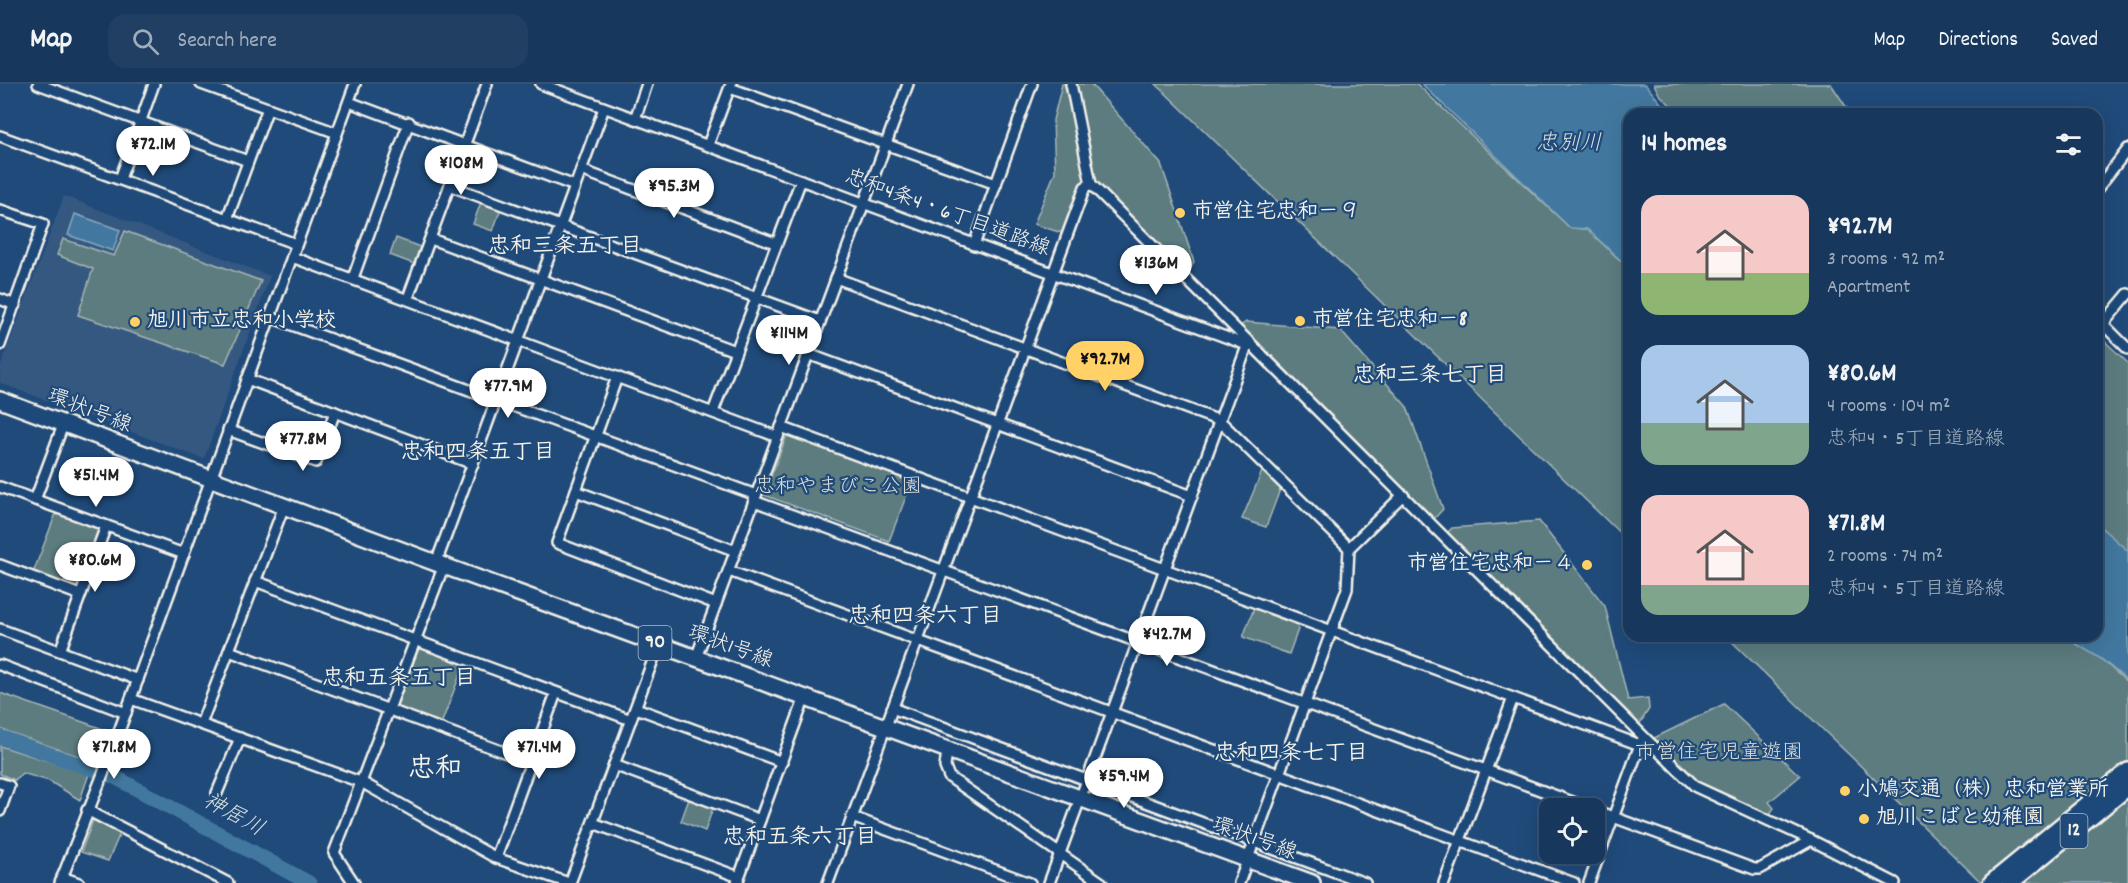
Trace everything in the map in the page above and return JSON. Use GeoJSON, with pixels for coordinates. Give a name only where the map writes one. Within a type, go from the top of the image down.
{"type":"FeatureCollection","features":[{"type":"Feature","properties":{"kind":"main road","name":"環状1号線"},"geometry":{"type":"LineString","coordinates":[[0,400],[440,564],[1312,883]]}},
{"type":"Feature","properties":{"kind":"main road","name":"12"},"geometry":{"type":"LineString","coordinates":[[2014,874],[2128,771]]}},
{"type":"Feature","properties":{"kind":"main road","name":"12"},"geometry":{"type":"LineString","coordinates":[[1991,883],[2014,874],[2128,787]]}},
{"type":"Feature","properties":{"kind":"street"},"geometry":{"type":"LineString","coordinates":[[38,84],[248,161]]}},
{"type":"Feature","properties":{"kind":"street"},"geometry":{"type":"LineString","coordinates":[[120,179],[154,84]]}},
{"type":"Feature","properties":{"kind":"street"},"geometry":{"type":"LineString","coordinates":[[201,84],[337,133]]}},
{"type":"Feature","properties":{"kind":"street"},"geometry":{"type":"LineString","coordinates":[[79,883],[61,880],[126,713],[356,84]]}},
{"type":"Feature","properties":{"kind":"street"},"geometry":{"type":"LineString","coordinates":[[408,298],[487,84]]}},
{"type":"Feature","properties":{"kind":"street","name":"忠和4条4・6丁目道路線"},"geometry":{"type":"LineString","coordinates":[[543,84],[1055,273],[828,883]]}},
{"type":"Feature","properties":{"kind":"street"},"geometry":{"type":"LineString","coordinates":[[635,119],[647,84]]}},
{"type":"Feature","properties":{"kind":"street"},"geometry":{"type":"LineString","coordinates":[[974,244],[1032,84]]}},
{"type":"Feature","properties":{"kind":"street"},"geometry":{"type":"LineString","coordinates":[[1071,84],[1091,184],[1696,787],[1811,840],[1895,883]]}},
{"type":"Feature","properties":{"kind":"street"},"geometry":{"type":"LineString","coordinates":[[696,658],[905,85]]}},
{"type":"Feature","properties":{"kind":"street"},"geometry":{"type":"LineString","coordinates":[[708,145],[730,86],[996,184]]}},
{"type":"Feature","properties":{"kind":"street"},"geometry":{"type":"LineString","coordinates":[[349,102],[409,122],[575,186]]}},
{"type":"Feature","properties":{"kind":"street"},"geometry":{"type":"LineString","coordinates":[[227,219],[268,108]]}},
{"type":"Feature","properties":{"kind":"street"},"geometry":{"type":"LineString","coordinates":[[354,883],[334,854],[417,641],[473,464],[604,108]]}},
{"type":"Feature","properties":{"kind":"street"},"geometry":{"type":"LineString","coordinates":[[353,278],[409,122]]}},
{"type":"Feature","properties":{"kind":"street"},"geometry":{"type":"LineString","coordinates":[[0,136],[296,244]]}},
{"type":"Feature","properties":{"kind":"street"},"geometry":{"type":"LineString","coordinates":[[2103,181],[2128,149]]}},
{"type":"Feature","properties":{"kind":"street"},"geometry":{"type":"LineString","coordinates":[[581,170],[775,243]]}},
{"type":"Feature","properties":{"kind":"street"},"geometry":{"type":"LineString","coordinates":[[712,412],[801,180]]}},
{"type":"Feature","properties":{"kind":"street"},"geometry":{"type":"LineString","coordinates":[[1091,184],[1085,187],[1055,273],[1248,343]]}},
{"type":"Feature","properties":{"kind":"street"},"geometry":{"type":"LineString","coordinates":[[451,186],[820,321]]}},
{"type":"Feature","properties":{"kind":"street"},"geometry":{"type":"LineString","coordinates":[[0,210],[43,224],[0,345]]}},
{"type":"Feature","properties":{"kind":"street"},"geometry":{"type":"LineString","coordinates":[[431,239],[735,351]]}},
{"type":"Feature","properties":{"kind":"street"},"geometry":{"type":"LineString","coordinates":[[292,257],[712,412],[780,432],[970,498],[1640,745]]}},
{"type":"Feature","properties":{"kind":"street"},"geometry":{"type":"LineString","coordinates":[[836,278],[1220,421],[1349,548]]}},
{"type":"Feature","properties":{"kind":"street"},"geometry":{"type":"LineString","coordinates":[[2103,318],[2127,297]]}},
{"type":"Feature","properties":{"kind":"street"},"geometry":{"type":"LineString","coordinates":[[0,299],[15,305]]}},
{"type":"Feature","properties":{"kind":"street"},"geometry":{"type":"LineString","coordinates":[[270,317],[1138,642],[1563,798]]}},
{"type":"Feature","properties":{"kind":"street"},"geometry":{"type":"LineString","coordinates":[[2103,324],[2128,349]]}},
{"type":"Feature","properties":{"kind":"street"},"geometry":{"type":"LineString","coordinates":[[1048,883],[1248,343]]}},
{"type":"Feature","properties":{"kind":"street"},"geometry":{"type":"LineString","coordinates":[[808,354],[1192,496]]}},
{"type":"Feature","properties":{"kind":"street"},"geometry":{"type":"LineString","coordinates":[[617,377],[557,543],[716,604]]}},
{"type":"Feature","properties":{"kind":"street"},"geometry":{"type":"LineString","coordinates":[[247,379],[473,464]]}},
{"type":"Feature","properties":{"kind":"street"},"geometry":{"type":"LineString","coordinates":[[228,430],[316,462],[335,412]]}},
{"type":"Feature","properties":{"kind":"street"},"geometry":{"type":"LineString","coordinates":[[35,500],[63,425]]}},
{"type":"Feature","properties":{"kind":"street"},"geometry":{"type":"LineString","coordinates":[[0,487],[184,554]]}},
{"type":"Feature","properties":{"kind":"street"},"geometry":{"type":"LineString","coordinates":[[576,491],[736,551]]}},
{"type":"Feature","properties":{"kind":"street"},"geometry":{"type":"LineString","coordinates":[[1239,883],[1347,588],[1349,548],[1403,495]]}},
{"type":"Feature","properties":{"kind":"street"},"geometry":{"type":"LineString","coordinates":[[201,724],[284,506]]}},
{"type":"Feature","properties":{"kind":"street"},"geometry":{"type":"LineString","coordinates":[[60,651],[106,526]]}},
{"type":"Feature","properties":{"kind":"street"},"geometry":{"type":"LineString","coordinates":[[0,566],[80,595]]}},
{"type":"Feature","properties":{"kind":"street"},"geometry":{"type":"LineString","coordinates":[[729,571],[1574,883]]}},
{"type":"Feature","properties":{"kind":"street"},"geometry":{"type":"LineString","coordinates":[[255,581],[631,720]]}},
{"type":"Feature","properties":{"kind":"street"},"geometry":{"type":"LineString","coordinates":[[0,629],[138,680]]}},
{"type":"Feature","properties":{"kind":"street"},"geometry":{"type":"LineString","coordinates":[[131,699],[363,783],[496,858],[569,883],[658,644]]}},
{"type":"Feature","properties":{"kind":"street"},"geometry":{"type":"LineString","coordinates":[[229,651],[531,762]]}},
{"type":"Feature","properties":{"kind":"street"},"geometry":{"type":"LineString","coordinates":[[0,665],[126,713]]}},
{"type":"Feature","properties":{"kind":"street"},"geometry":{"type":"LineString","coordinates":[[496,858],[556,693]]}},
{"type":"Feature","properties":{"kind":"street"},"geometry":{"type":"LineString","coordinates":[[593,823],[738,880],[806,697]]}},
{"type":"Feature","properties":{"kind":"street"},"geometry":{"type":"LineString","coordinates":[[1444,883],[1513,698]]}},
{"type":"Feature","properties":{"kind":"street"},"geometry":{"type":"LineString","coordinates":[[636,708],[782,762]]}},
{"type":"Feature","properties":{"kind":"street"},"geometry":{"type":"LineString","coordinates":[[892,708],[1365,883]]}},
{"type":"Feature","properties":{"kind":"street"},"geometry":{"type":"LineString","coordinates":[[1589,883],[1643,735]]}},
{"type":"Feature","properties":{"kind":"street"},"geometry":{"type":"LineString","coordinates":[[217,793],[240,738]]}},
{"type":"Feature","properties":{"kind":"street"},"geometry":{"type":"LineString","coordinates":[[947,750],[945,767],[949,777],[1102,883]]}},
{"type":"Feature","properties":{"kind":"street"},"geometry":{"type":"LineString","coordinates":[[614,765],[760,820]]}},
{"type":"Feature","properties":{"kind":"street"},"geometry":{"type":"LineString","coordinates":[[0,783],[9,786],[0,811]]}},
{"type":"Feature","properties":{"kind":"street"},"geometry":{"type":"LineString","coordinates":[[87,810],[228,883]]}},
{"type":"Feature","properties":{"kind":"street"},"geometry":{"type":"LineString","coordinates":[[1605,815],[1754,869],[1760,869],[1811,840]]}},
{"type":"Feature","properties":{"kind":"street"},"geometry":{"type":"LineString","coordinates":[[852,817],[1030,883]]}},
{"type":"Feature","properties":{"kind":"shaded area","name":"旭川市立忠和小学校"},"geometry":{"type":"Polygon","coordinates":[[[64,196],[270,276],[204,459],[0,383],[0,368],[64,196]]]}},
{"type":"Feature","properties":{"kind":"green space"},"geometry":{"type":"Polygon","coordinates":[[[1062,84],[1091,84],[1161,164],[1194,262],[1186,278],[1091,184],[1068,235],[1034,224],[1055,172],[1053,120],[1062,84]]]}},
{"type":"Feature","properties":{"kind":"green space"},"geometry":{"type":"Polygon","coordinates":[[[1156,84],[1417,84],[1570,228],[1587,229],[1623,263],[1623,536],[1156,84]]]}},
{"type":"Feature","properties":{"kind":"green space"},"geometry":{"type":"Polygon","coordinates":[[[1654,84],[1831,84],[1847,108],[1674,108],[1659,94],[1654,84]]]}},
{"type":"Feature","properties":{"kind":"green space"},"geometry":{"type":"Polygon","coordinates":[[[481,202],[501,208],[493,231],[473,224],[481,202]]]}},
{"type":"Feature","properties":{"kind":"green space"},"geometry":{"type":"Polygon","coordinates":[[[125,231],[261,281],[225,364],[78,315],[93,269],[57,255],[63,239],[114,256],[125,231]]]}},
{"type":"Feature","properties":{"kind":"green space"},"geometry":{"type":"Polygon","coordinates":[[[396,238],[420,247],[414,264],[390,255],[396,238]]]}},
{"type":"Feature","properties":{"kind":"green space"},"geometry":{"type":"Polygon","coordinates":[[[1246,322],[1340,330],[1407,407],[1443,509],[1431,522],[1236,329],[1246,322]]]}},
{"type":"Feature","properties":{"kind":"green space"},"geometry":{"type":"Polygon","coordinates":[[[2103,340],[2128,363],[2128,551],[2103,529],[2103,340]]]}},
{"type":"Feature","properties":{"kind":"green space","name":"忠和やまびこ公園"},"geometry":{"type":"Polygon","coordinates":[[[787,435],[912,481],[889,541],[764,495],[787,435]]]}},
{"type":"Feature","properties":{"kind":"green space"},"geometry":{"type":"Polygon","coordinates":[[[1263,469],[1281,487],[1266,527],[1242,519],[1263,469]]]}},
{"type":"Feature","properties":{"kind":"green space"},"geometry":{"type":"Polygon","coordinates":[[[56,513],[100,529],[77,589],[33,573],[56,513]]]}},
{"type":"Feature","properties":{"kind":"green space"},"geometry":{"type":"Polygon","coordinates":[[[1539,521],[1605,606],[1628,700],[1648,698],[1649,709],[1637,728],[1445,535],[1452,528],[1539,521]]]}},
{"type":"Feature","properties":{"kind":"green space"},"geometry":{"type":"Polygon","coordinates":[[[1254,608],[1300,624],[1289,654],[1243,637],[1254,608]]]}},
{"type":"Feature","properties":{"kind":"green space"},"geometry":{"type":"Polygon","coordinates":[[[417,641],[466,659],[440,727],[391,709],[417,641]]]}},
{"type":"Feature","properties":{"kind":"green space"},"geometry":{"type":"Polygon","coordinates":[[[1732,642],[2073,642],[2100,658],[2128,683],[2128,767],[1987,883],[1982,883],[1732,642]]]}},
{"type":"Feature","properties":{"kind":"green space"},"geometry":{"type":"Polygon","coordinates":[[[0,693],[106,730],[95,762],[0,729],[0,693]]]}},
{"type":"Feature","properties":{"kind":"green space","name":"市営住宅児童遊園"},"geometry":{"type":"Polygon","coordinates":[[[1724,704],[1800,776],[1769,802],[1774,808],[1766,819],[1696,787],[1648,741],[1724,704]]]}},
{"type":"Feature","properties":{"kind":"green space"},"geometry":{"type":"Polygon","coordinates":[[[0,746],[89,774],[80,800],[49,781],[22,773],[15,780],[0,774],[0,746]]]}},
{"type":"Feature","properties":{"kind":"green space"},"geometry":{"type":"Polygon","coordinates":[[[2128,790],[2128,883],[2015,883],[2128,790]]]}},
{"type":"Feature","properties":{"kind":"green space"},"geometry":{"type":"Polygon","coordinates":[[[689,799],[713,808],[705,831],[681,821],[689,799]]]}},
{"type":"Feature","properties":{"kind":"green space"},"geometry":{"type":"Polygon","coordinates":[[[94,818],[121,831],[108,861],[81,852],[94,818]]]}},
{"type":"Feature","properties":{"kind":"water","name":"忠別川"},"geometry":{"type":"Polygon","coordinates":[[[1422,84],[1645,84],[1665,108],[1623,108],[1623,262],[1587,229],[1570,228],[1422,84]]]}},
{"type":"Feature","properties":{"kind":"water"},"geometry":{"type":"Polygon","coordinates":[[[75,214],[120,230],[113,251],[68,235],[75,214]]]}},
{"type":"Feature","properties":{"kind":"water"},"geometry":{"type":"Polygon","coordinates":[[[2103,529],[2128,551],[2128,681],[2100,658],[2073,642],[2103,642],[2103,529]]]}},
{"type":"Feature","properties":{"kind":"waterway","name":"神居川"},"geometry":{"type":"LineString","coordinates":[[0,737],[115,777],[309,883]]}},
{"type":"Feature","properties":{"kind":"place","name":"市営住宅忠和－９"},"geometry":{"type":"Point","coordinates":[1180,213]}},
{"type":"Feature","properties":{"kind":"place","name":"市営住宅忠和－8"},"geometry":{"type":"Point","coordinates":[1300,321]}},
{"type":"Feature","properties":{"kind":"place","name":"旭川市立忠和小学校"},"geometry":{"type":"Point","coordinates":[135,322]}},
{"type":"Feature","properties":{"kind":"place","name":"市営住宅忠和－４"},"geometry":{"type":"Point","coordinates":[1587,565]}},
{"type":"Feature","properties":{"kind":"place","name":"小鳩交通（株）忠和営業所"},"geometry":{"type":"Point","coordinates":[1845,791]}},
{"type":"Feature","properties":{"kind":"place","name":"旭川こばと幼稚園"},"geometry":{"type":"Point","coordinates":[1864,819]}},
{"type":"Feature","properties":{"kind":"district","name":"忠和三条五丁目"},"geometry":{"type":"Point","coordinates":[565,247]}},
{"type":"Feature","properties":{"kind":"district","name":"忠和三条七丁目"},"geometry":{"type":"Point","coordinates":[1430,376]}},
{"type":"Feature","properties":{"kind":"district","name":"忠和四条五丁目"},"geometry":{"type":"Point","coordinates":[478,453]}},
{"type":"Feature","properties":{"kind":"district","name":"忠和四条六丁目"},"geometry":{"type":"Point","coordinates":[925,617]}},
{"type":"Feature","properties":{"kind":"district","name":"忠和五条五丁目"},"geometry":{"type":"Point","coordinates":[399,679]}},
{"type":"Feature","properties":{"kind":"district","name":"忠和四条七丁目"},"geometry":{"type":"Point","coordinates":[1291,754]}},
{"type":"Feature","properties":{"kind":"district","name":"忠和"},"geometry":{"type":"Point","coordinates":[435,770]}},
{"type":"Feature","properties":{"kind":"district","name":"忠和五条六丁目"},"geometry":{"type":"Point","coordinates":[800,838]}}]}
